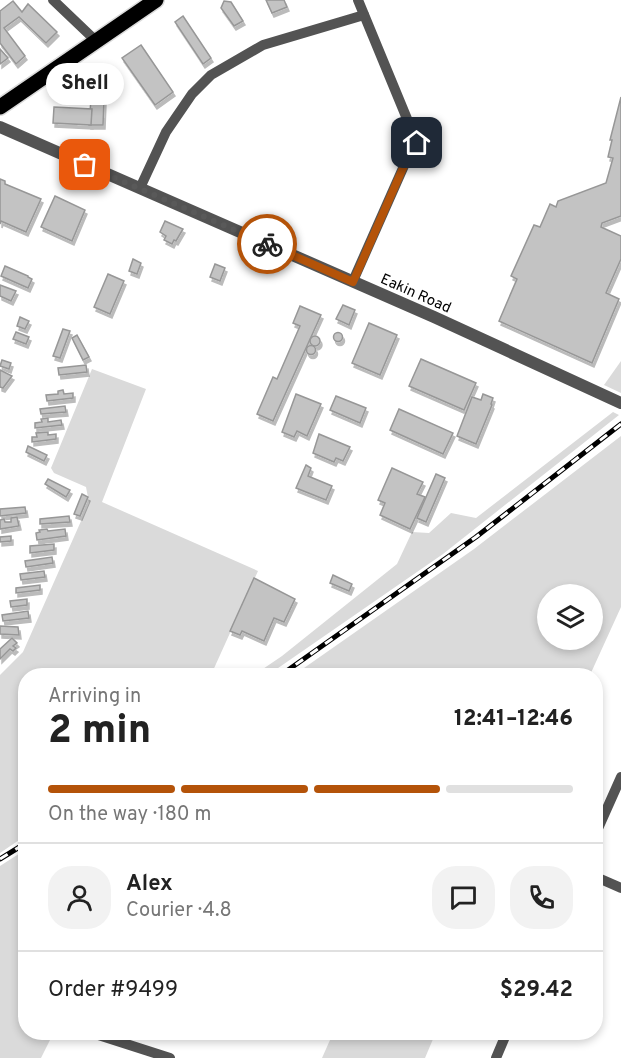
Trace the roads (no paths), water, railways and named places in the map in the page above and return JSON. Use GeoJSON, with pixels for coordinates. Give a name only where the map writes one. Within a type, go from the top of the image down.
{"type":"FeatureCollection","features":[{"type":"Feature","properties":{"kind":"main road"},"geometry":{"type":"LineString","coordinates":[[0,107],[156,0]]}},
{"type":"Feature","properties":{"kind":"street"},"geometry":{"type":"LineString","coordinates":[[52,0],[95,40]]}},
{"type":"Feature","properties":{"kind":"street"},"geometry":{"type":"LineString","coordinates":[[353,282],[403,168],[417,143],[358,0]]}},
{"type":"Feature","properties":{"kind":"street"},"geometry":{"type":"LineString","coordinates":[[140,188],[166,132],[192,94],[212,75],[263,45],[364,15]]}},
{"type":"Feature","properties":{"kind":"street","name":"Eakin Road"},"geometry":{"type":"LineString","coordinates":[[0,127],[621,403]]}},
{"type":"Feature","properties":{"kind":"street"},"geometry":{"type":"LineString","coordinates":[[603,817],[621,777]]}},
{"type":"Feature","properties":{"kind":"street"},"geometry":{"type":"LineString","coordinates":[[603,880],[621,888]]}},
{"type":"Feature","properties":{"kind":"street"},"geometry":{"type":"LineString","coordinates":[[113,1040],[170,1058]]}},
{"type":"Feature","properties":{"kind":"street"},"geometry":{"type":"LineString","coordinates":[[496,1058],[504,1040]]}},
{"type":"Feature","properties":{"kind":"railway"},"geometry":{"type":"LineString","coordinates":[[291,668],[476,537],[621,424]]}},
{"type":"Feature","properties":{"kind":"railway"},"geometry":{"type":"LineString","coordinates":[[0,859],[18,848]]}},
{"type":"Feature","properties":{"kind":"place","name":"Shell"},"geometry":{"type":"Point","coordinates":[85,165]}}]}
